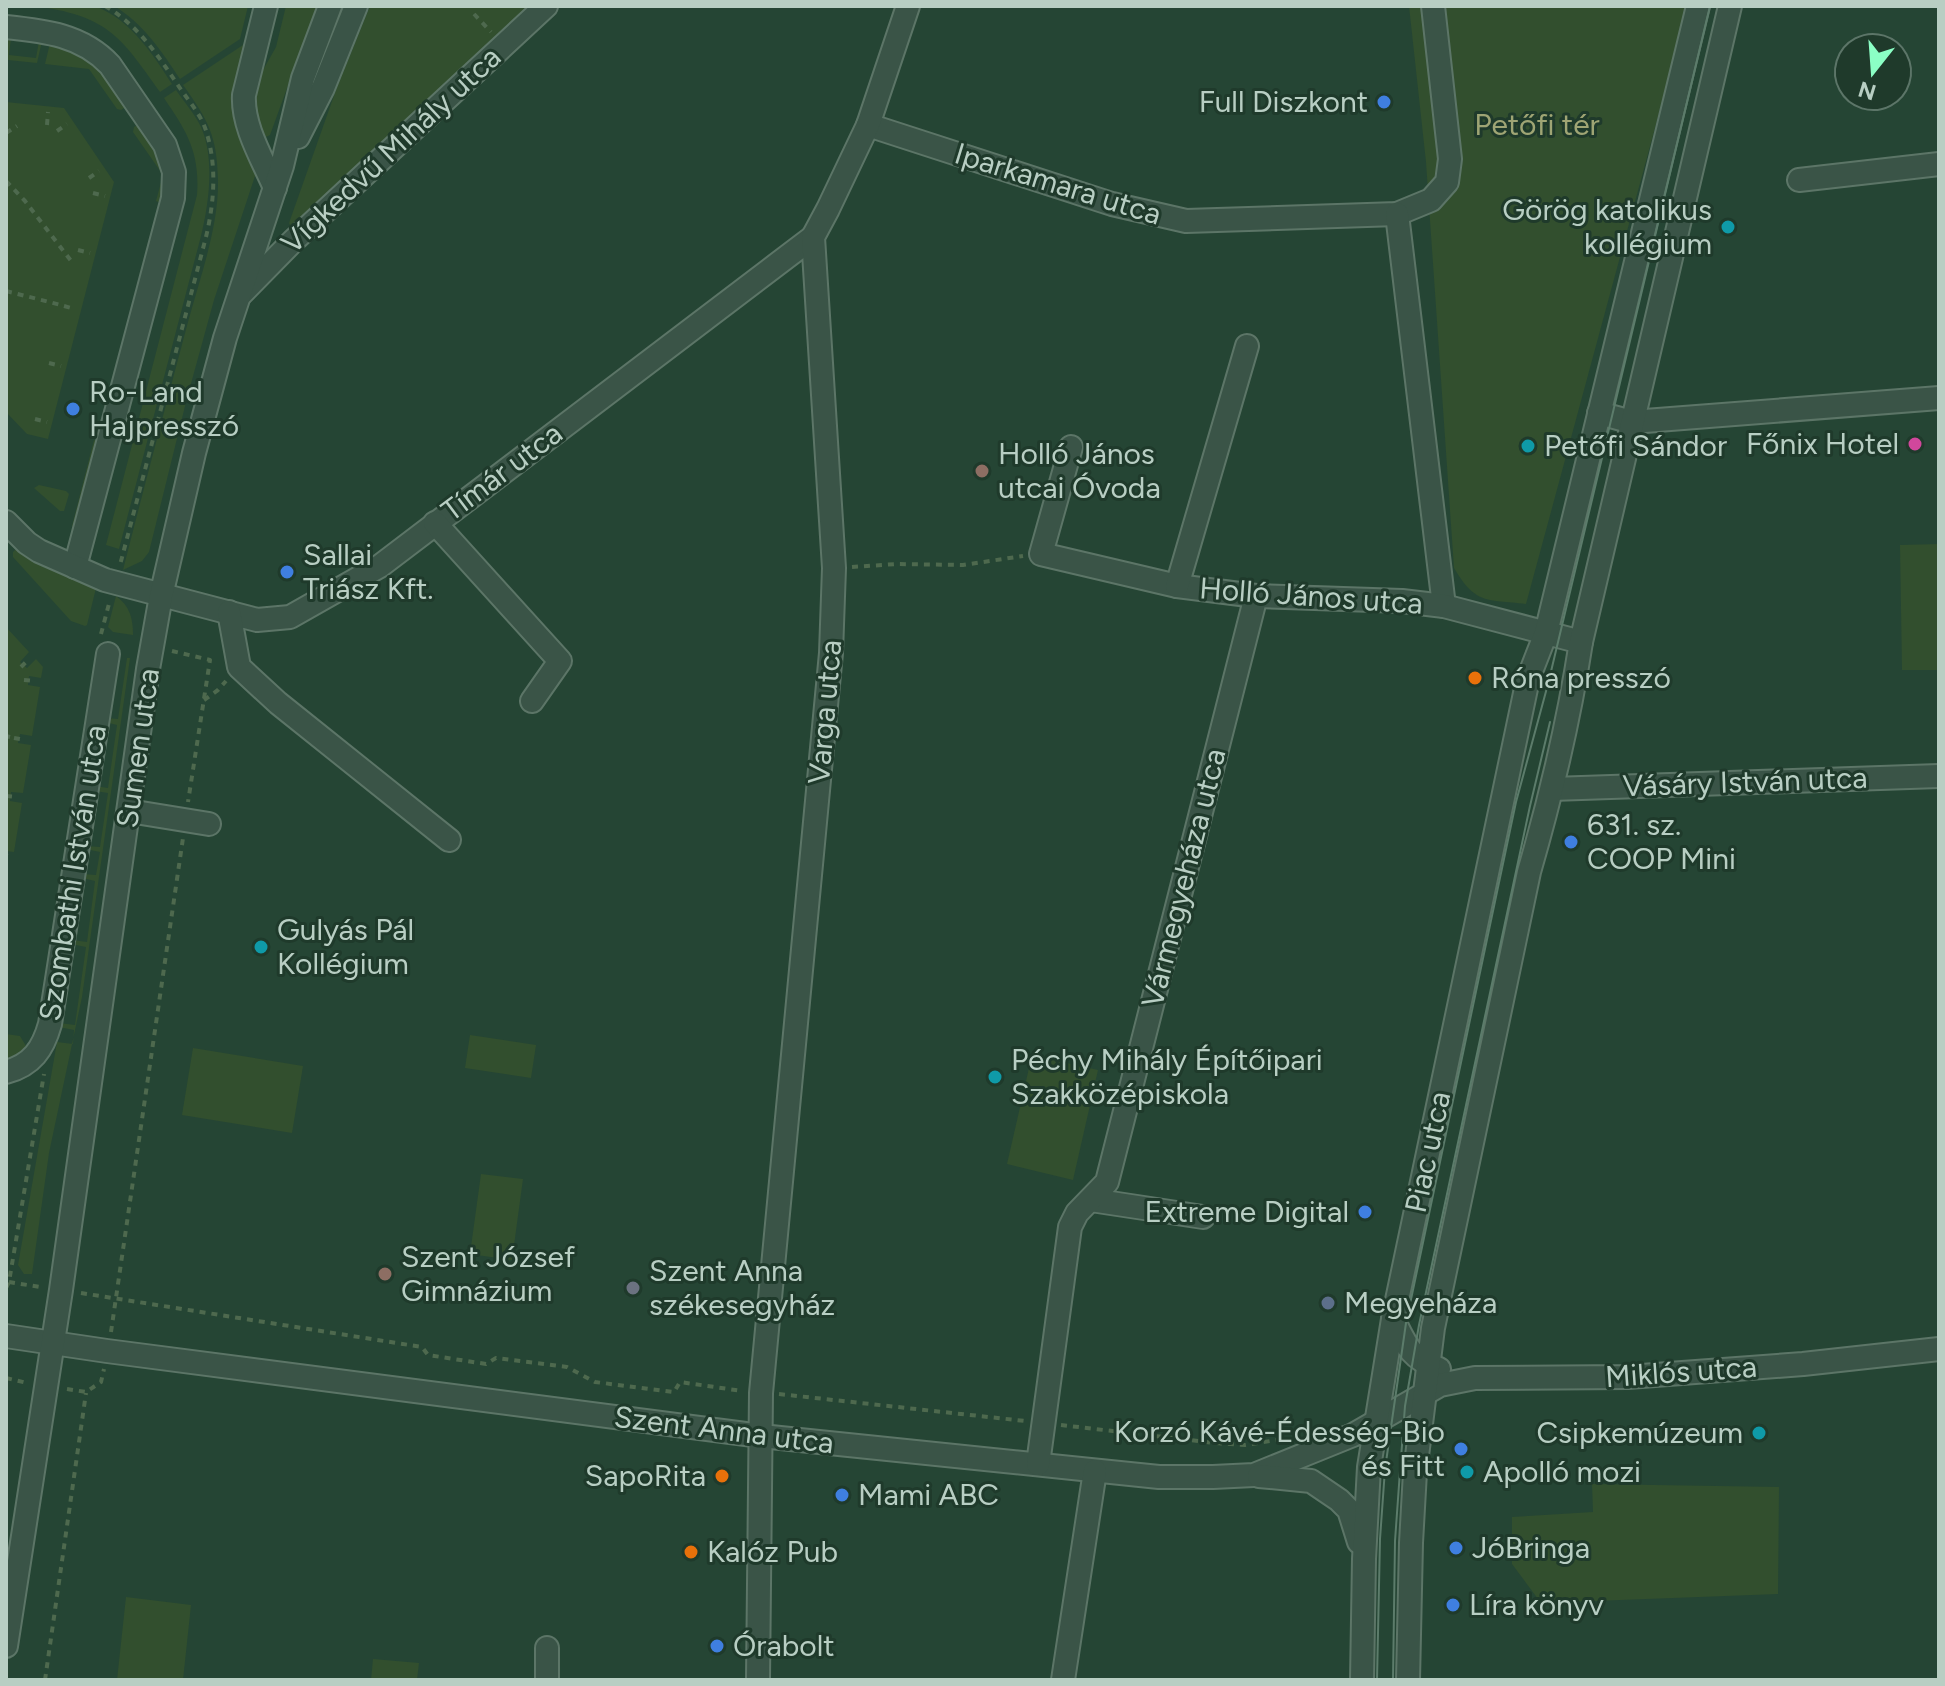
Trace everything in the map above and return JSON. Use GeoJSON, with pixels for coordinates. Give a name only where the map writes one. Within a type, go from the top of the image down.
{"type":"FeatureCollection","features":[{"type":"Feature","properties":{"kind":"street"},"geometry":{"type":"LineString","coordinates":[[266,6],[244,107],[248,127],[275,188]]}},
{"type":"Feature","properties":{"kind":"street","name":"Sumen utca"},"geometry":{"type":"LineString","coordinates":[[6,1646],[161,596],[194,453],[238,296],[282,166],[303,78],[330,6]]}},
{"type":"Feature","properties":{"kind":"street","name":"Sumen utca"},"geometry":{"type":"LineString","coordinates":[[282,166],[323,88],[356,6]]}},
{"type":"Feature","properties":{"kind":"street","name":"Vígkedvű Mihály utca"},"geometry":{"type":"LineString","coordinates":[[238,296],[546,6]]}},
{"type":"Feature","properties":{"kind":"street"},"geometry":{"type":"LineString","coordinates":[[813,237],[868,125],[908,6]]}},
{"type":"Feature","properties":{"kind":"street"},"geometry":{"type":"LineString","coordinates":[[1433,6],[1450,159],[1447,182],[1431,200],[1397,214],[1444,606]]}},
{"type":"Feature","properties":{"kind":"street"},"geometry":{"type":"LineString","coordinates":[[1546,633],[1698,6]]}},
{"type":"Feature","properties":{"kind":"street"},"geometry":{"type":"LineString","coordinates":[[1581,642],[1730,6]]}},
{"type":"Feature","properties":{"kind":"street"},"geometry":{"type":"LineString","coordinates":[[6,27],[63,36],[92,48],[102,56],[165,145],[174,172],[173,198],[75,567]]}},
{"type":"Feature","properties":{"kind":"street","name":"Iparkamara utca"},"geometry":{"type":"LineString","coordinates":[[868,125],[1112,204],[1186,221],[1397,214]]}},
{"type":"Feature","properties":{"kind":"street"},"geometry":{"type":"LineString","coordinates":[[1799,180],[1939,164]]}},
{"type":"Feature","properties":{"kind":"street","name":"Tímár utca"},"geometry":{"type":"LineString","coordinates":[[6,522],[46,555],[105,580],[257,620],[290,617],[380,566],[813,237]]}},
{"type":"Feature","properties":{"kind":"street","name":"Varga utca"},"geometry":{"type":"LineString","coordinates":[[758,1680],[763,1377],[831,653],[834,568],[813,237]]}},
{"type":"Feature","properties":{"kind":"street"},"geometry":{"type":"LineString","coordinates":[[1177,586],[1247,346]]}},
{"type":"Feature","properties":{"kind":"street"},"geometry":{"type":"LineString","coordinates":[[1599,413],[1632,422],[1939,398]]}},
{"type":"Feature","properties":{"kind":"street"},"geometry":{"type":"LineString","coordinates":[[1041,554],[1071,447]]}},
{"type":"Feature","properties":{"kind":"street"},"geometry":{"type":"LineString","coordinates":[[435,523],[560,661],[532,701]]}},
{"type":"Feature","properties":{"kind":"street","name":"Holló János utca"},"geometry":{"type":"LineString","coordinates":[[1041,554],[1177,586],[1256,596],[1402,601],[1444,606],[1581,642]]}},
{"type":"Feature","properties":{"kind":"street","name":"Vármegyeháza utca"},"geometry":{"type":"LineString","coordinates":[[1038,1464],[1070,1227],[1077,1213],[1107,1182],[1256,596]]}},
{"type":"Feature","properties":{"kind":"street"},"geometry":{"type":"LineString","coordinates":[[229,612],[239,667],[278,703],[449,840]]}},
{"type":"Feature","properties":{"kind":"street","name":"Piac utca"},"geometry":{"type":"LineString","coordinates":[[1362,1680],[1369,1467],[1393,1319],[1528,679],[1546,633]]}},
{"type":"Feature","properties":{"kind":"street","name":"Piac utca"},"geometry":{"type":"LineString","coordinates":[[1408,1680],[1415,1472],[1433,1328],[1529,872],[1552,789],[1581,642]]}},
{"type":"Feature","properties":{"kind":"street","name":"Szombathi István utca"},"geometry":{"type":"LineString","coordinates":[[6,1072],[24,1065],[36,1055],[50,1024],[104,645]]}},
{"type":"Feature","properties":{"kind":"street","name":"Vásáry István utca"},"geometry":{"type":"LineString","coordinates":[[1552,789],[1939,776]]}},
{"type":"Feature","properties":{"kind":"street"},"geometry":{"type":"LineString","coordinates":[[129,811],[209,824]]}},
{"type":"Feature","properties":{"kind":"street"},"geometry":{"type":"LineString","coordinates":[[1091,1200],[1203,1217]]}},
{"type":"Feature","properties":{"kind":"street"},"geometry":{"type":"LineString","coordinates":[[1393,1319],[1408,1349],[1429,1365],[1475,1378]]}},
{"type":"Feature","properties":{"kind":"street","name":"Szent Anna utca"},"geometry":{"type":"LineString","coordinates":[[6,1336],[761,1436],[1159,1477],[1254,1475],[1353,1435],[1426,1393]]}},
{"type":"Feature","properties":{"kind":"street","name":"Miklós utca"},"geometry":{"type":"LineString","coordinates":[[1426,1393],[1440,1385],[1475,1378],[1628,1377],[1803,1364],[1939,1349]]}},
{"type":"Feature","properties":{"kind":"street"},"geometry":{"type":"LineString","coordinates":[[1063,1680],[1095,1471]]}},
{"type":"Feature","properties":{"kind":"street"},"geometry":{"type":"LineString","coordinates":[[1254,1475],[1311,1481],[1339,1500],[1349,1510],[1364,1559]]}},
{"type":"Feature","properties":{"kind":"street"},"geometry":{"type":"LineString","coordinates":[[547,1648],[547,1680]]}},
{"type":"Feature","properties":{"kind":"path"},"geometry":{"type":"LineString","coordinates":[[47,125],[48,112]]}},
{"type":"Feature","properties":{"kind":"path"},"geometry":{"type":"LineString","coordinates":[[57,131],[67,124]]}},
{"type":"Feature","properties":{"kind":"path"},"geometry":{"type":"LineString","coordinates":[[6,133],[17,126]]}},
{"type":"Feature","properties":{"kind":"path"},"geometry":{"type":"LineString","coordinates":[[89,178],[99,171]]}},
{"type":"Feature","properties":{"kind":"path"},"geometry":{"type":"LineString","coordinates":[[6,181],[72,262]]}},
{"type":"Feature","properties":{"kind":"path"},"geometry":{"type":"LineString","coordinates":[[93,193],[105,196]]}},
{"type":"Feature","properties":{"kind":"path"},"geometry":{"type":"LineString","coordinates":[[78,250],[90,253]]}},
{"type":"Feature","properties":{"kind":"path"},"geometry":{"type":"LineString","coordinates":[[6,291],[75,309]]}},
{"type":"Feature","properties":{"kind":"path"},"geometry":{"type":"LineString","coordinates":[[49,363],[61,366]]}},
{"type":"Feature","properties":{"kind":"path"},"geometry":{"type":"LineString","coordinates":[[35,419],[47,422]]}},
{"type":"Feature","properties":{"kind":"path"},"geometry":{"type":"LineString","coordinates":[[834,568],[897,564],[963,565],[1041,554]]}},
{"type":"Feature","properties":{"kind":"path"},"geometry":{"type":"LineString","coordinates":[[104,645],[112,595]]}},
{"type":"Feature","properties":{"kind":"path"},"geometry":{"type":"LineString","coordinates":[[21,667],[28,660]]}},
{"type":"Feature","properties":{"kind":"path"},"geometry":{"type":"LineString","coordinates":[[113,1324],[210,660]]}},
{"type":"Feature","properties":{"kind":"path"},"geometry":{"type":"LineString","coordinates":[[204,700],[239,667]]}},
{"type":"Feature","properties":{"kind":"path"},"geometry":{"type":"LineString","coordinates":[[24,680],[35,681]]}},
{"type":"Feature","properties":{"kind":"path"},"geometry":{"type":"LineString","coordinates":[[10,737],[25,740]]}},
{"type":"Feature","properties":{"kind":"path"},"geometry":{"type":"LineString","coordinates":[[6,796],[17,797]]}},
{"type":"Feature","properties":{"kind":"path"},"geometry":{"type":"LineString","coordinates":[[6,1288],[45,1065]]}},
{"type":"Feature","properties":{"kind":"path"},"geometry":{"type":"LineString","coordinates":[[117,1299],[422,1347],[428,1355],[443,1358],[486,1364],[496,1358],[567,1367],[595,1382],[674,1392],[680,1382],[735,1390]]}},
{"type":"Feature","properties":{"kind":"path"},"geometry":{"type":"LineString","coordinates":[[45,1680],[86,1392],[101,1382],[103,1375]]}},
{"type":"Feature","properties":{"kind":"path"},"geometry":{"type":"LineString","coordinates":[[778,1394],[1019,1420]]}},
{"type":"Feature","properties":{"kind":"path"},"geometry":{"type":"LineString","coordinates":[[1064,1426],[1245,1445],[1292,1437]]}},
{"type":"Feature","properties":{"kind":"green space"},"geometry":{"type":"Polygon","coordinates":[[[33,6],[91,6],[109,13],[140,40],[172,84],[160,92],[121,42],[95,22],[78,15],[33,6]]]}},
{"type":"Feature","properties":{"kind":"green space"},"geometry":{"type":"Polygon","coordinates":[[[114,6],[248,6],[240,39],[180,79],[143,29],[114,6]]]}},
{"type":"Feature","properties":{"kind":"green space"},"geometry":{"type":"Polygon","coordinates":[[[286,6],[317,6],[270,135],[266,137],[261,131],[253,103],[258,79],[276,47],[286,6]]]}},
{"type":"Feature","properties":{"kind":"green space"},"geometry":{"type":"Polygon","coordinates":[[[370,6],[531,6],[291,227],[289,223],[336,90],[370,6]]]}},
{"type":"Feature","properties":{"kind":"green space","name":"Petőfi tér"},"geometry":{"type":"Polygon","coordinates":[[[1409,6],[1688,6],[1526,604],[1483,598],[1469,589],[1454,568],[1426,162],[1409,6]]]}},
{"type":"Feature","properties":{"kind":"green space"},"geometry":{"type":"Polygon","coordinates":[[[7,37],[11,38],[9,55],[36,58],[39,41],[42,41],[37,63],[8,60],[7,37]]]}},
{"type":"Feature","properties":{"kind":"green space"},"geometry":{"type":"Polygon","coordinates":[[[50,43],[71,48],[93,60],[127,106],[117,109],[89,69],[45,64],[50,43]]]}},
{"type":"Feature","properties":{"kind":"green space"},"geometry":{"type":"Polygon","coordinates":[[[246,43],[256,173],[214,300],[149,552],[142,561],[123,570],[208,252],[215,215],[218,180],[216,151],[205,119],[183,85],[246,43]]]}},
{"type":"Feature","properties":{"kind":"green space"},"geometry":{"type":"Polygon","coordinates":[[[176,90],[199,122],[205,139],[209,167],[208,196],[201,236],[119,549],[106,545],[197,195],[194,154],[164,98],[176,90]]]}},
{"type":"Feature","properties":{"kind":"green space"},"geometry":{"type":"Polygon","coordinates":[[[6,102],[64,108],[114,182],[48,439],[27,434],[6,412],[6,102]]]}},
{"type":"Feature","properties":{"kind":"green space"},"geometry":{"type":"Polygon","coordinates":[[[139,124],[157,152],[163,175],[133,132],[139,124]]]}},
{"type":"Feature","properties":{"kind":"green space"},"geometry":{"type":"Polygon","coordinates":[[[163,175],[163,190],[161,203],[156,201],[163,175]]]}},
{"type":"Feature","properties":{"kind":"green space"},"geometry":{"type":"Polygon","coordinates":[[[94,440],[99,442],[76,533],[72,526],[94,440]]]}},
{"type":"Feature","properties":{"kind":"green space"},"geometry":{"type":"Polygon","coordinates":[[[39,485],[69,494],[64,511],[60,511],[34,488],[39,485]]]}},
{"type":"Feature","properties":{"kind":"green space"},"geometry":{"type":"Polygon","coordinates":[[[1939,544],[1939,670],[1902,670],[1900,545],[1939,544]]]}},
{"type":"Feature","properties":{"kind":"green space"},"geometry":{"type":"Polygon","coordinates":[[[18,547],[36,563],[96,588],[87,625],[71,621],[13,557],[18,547]]]}},
{"type":"Feature","properties":{"kind":"green space"},"geometry":{"type":"Polygon","coordinates":[[[116,596],[130,613],[133,635],[113,632],[108,627],[116,596]]]}},
{"type":"Feature","properties":{"kind":"green space"},"geometry":{"type":"Polygon","coordinates":[[[6,627],[29,652],[20,662],[27,668],[36,659],[43,667],[41,678],[29,676],[28,685],[40,687],[32,736],[20,734],[18,743],[31,745],[23,793],[11,792],[10,801],[22,803],[14,852],[6,851],[6,627]]]}},
{"type":"Feature","properties":{"kind":"green space"},"geometry":{"type":"Polygon","coordinates":[[[127,658],[130,658],[82,997],[73,1037],[74,1030],[59,1027],[59,1023],[75,1025],[86,947],[71,944],[72,940],[87,942],[95,881],[82,878],[82,874],[96,875],[100,852],[86,849],[86,846],[100,847],[108,793],[95,791],[95,786],[108,788],[117,725],[105,722],[106,718],[118,719],[127,658]]]}},
{"type":"Feature","properties":{"kind":"green space"},"geometry":{"type":"Polygon","coordinates":[[[6,1034],[20,1036],[29,1051],[6,1064],[6,1034]]]}},
{"type":"Feature","properties":{"kind":"green space"},"geometry":{"type":"Polygon","coordinates":[[[470,1035],[536,1045],[531,1078],[465,1068],[470,1035]]]}},
{"type":"Feature","properties":{"kind":"green space"},"geometry":{"type":"Polygon","coordinates":[[[57,1042],[72,1044],[49,1153],[32,1274],[24,1274],[18,1265],[57,1042]]]}},
{"type":"Feature","properties":{"kind":"green space"},"geometry":{"type":"Polygon","coordinates":[[[193,1048],[303,1066],[292,1133],[182,1115],[193,1048]]]}},
{"type":"Feature","properties":{"kind":"green space"},"geometry":{"type":"Polygon","coordinates":[[[1032,1055],[1098,1070],[1073,1180],[1007,1164],[1032,1055]]]}},
{"type":"Feature","properties":{"kind":"green space"},"geometry":{"type":"Polygon","coordinates":[[[481,1174],[523,1179],[512,1260],[470,1254],[481,1174]]]}},
{"type":"Feature","properties":{"kind":"green space"},"geometry":{"type":"Polygon","coordinates":[[[1592,1484],[1779,1487],[1778,1594],[1541,1603],[1512,1564],[1512,1517],[1593,1512],[1592,1484]]]}},
{"type":"Feature","properties":{"kind":"green space"},"geometry":{"type":"Polygon","coordinates":[[[126,1597],[191,1605],[183,1680],[117,1680],[126,1597]]]}},
{"type":"Feature","properties":{"kind":"green space"},"geometry":{"type":"Polygon","coordinates":[[[373,1659],[419,1663],[417,1680],[371,1680],[373,1659]]]}},
{"type":"Feature","properties":{"kind":"tram line"},"geometry":{"type":"LineString","coordinates":[[1377,1680],[1385,1469],[1406,1323],[1516,802],[1548,684],[1710,6]]}},
{"type":"Feature","properties":{"kind":"tram line"},"geometry":{"type":"LineString","coordinates":[[1393,1680],[1395,1541],[1405,1406],[1419,1325],[1550,722]]}},
{"type":"Feature","properties":{"kind":"place","name":"Full Diszkont"},"geometry":{"type":"Point","coordinates":[1384,102]}},
{"type":"Feature","properties":{"kind":"place","name":"Görög katolikus kollégium"},"geometry":{"type":"Point","coordinates":[1728,227]}},
{"type":"Feature","properties":{"kind":"place","name":"Ro-Land Hajpresszó"},"geometry":{"type":"Point","coordinates":[73,409]}},
{"type":"Feature","properties":{"kind":"place","name":"Főnix Hotel"},"geometry":{"type":"Point","coordinates":[1915,444]}},
{"type":"Feature","properties":{"kind":"place","name":"Petőfi Sándor"},"geometry":{"type":"Point","coordinates":[1528,446]}},
{"type":"Feature","properties":{"kind":"place","name":"Holló János utcai Óvoda"},"geometry":{"type":"Point","coordinates":[982,471]}},
{"type":"Feature","properties":{"kind":"place","name":"Sallai Triász Kft."},"geometry":{"type":"Point","coordinates":[287,572]}},
{"type":"Feature","properties":{"kind":"place","name":"Róna presszó"},"geometry":{"type":"Point","coordinates":[1475,678]}},
{"type":"Feature","properties":{"kind":"place","name":"631. sz. COOP Mini"},"geometry":{"type":"Point","coordinates":[1571,842]}},
{"type":"Feature","properties":{"kind":"place","name":"Gulyás Pál Kollégium"},"geometry":{"type":"Point","coordinates":[261,947]}},
{"type":"Feature","properties":{"kind":"place","name":"Péchy Mihály Építőipari Szakközépiskola"},"geometry":{"type":"Point","coordinates":[995,1077]}},
{"type":"Feature","properties":{"kind":"place","name":"Extreme Digital"},"geometry":{"type":"Point","coordinates":[1365,1212]}},
{"type":"Feature","properties":{"kind":"place","name":"Szent József Gimnázium"},"geometry":{"type":"Point","coordinates":[385,1274]}},
{"type":"Feature","properties":{"kind":"place","name":"Szent Anna székesegyház"},"geometry":{"type":"Point","coordinates":[633,1288]}},
{"type":"Feature","properties":{"kind":"place","name":"Megyeháza"},"geometry":{"type":"Point","coordinates":[1328,1303]}},
{"type":"Feature","properties":{"kind":"place","name":"Csipkemúzeum"},"geometry":{"type":"Point","coordinates":[1759,1433]}},
{"type":"Feature","properties":{"kind":"place","name":"Korzó Kávé-Édesség-Bio és Fitt"},"geometry":{"type":"Point","coordinates":[1461,1449]}},
{"type":"Feature","properties":{"kind":"place","name":"Apolló mozi"},"geometry":{"type":"Point","coordinates":[1467,1472]}},
{"type":"Feature","properties":{"kind":"place","name":"SapoRita"},"geometry":{"type":"Point","coordinates":[722,1476]}},
{"type":"Feature","properties":{"kind":"place","name":"Mami ABC"},"geometry":{"type":"Point","coordinates":[842,1495]}},
{"type":"Feature","properties":{"kind":"place","name":"JóBringa"},"geometry":{"type":"Point","coordinates":[1456,1548]}},
{"type":"Feature","properties":{"kind":"place","name":"Kalóz Pub"},"geometry":{"type":"Point","coordinates":[691,1552]}},
{"type":"Feature","properties":{"kind":"place","name":"Líra könyv"},"geometry":{"type":"Point","coordinates":[1453,1605]}},
{"type":"Feature","properties":{"kind":"place","name":"Órabolt"},"geometry":{"type":"Point","coordinates":[717,1646]}}]}
